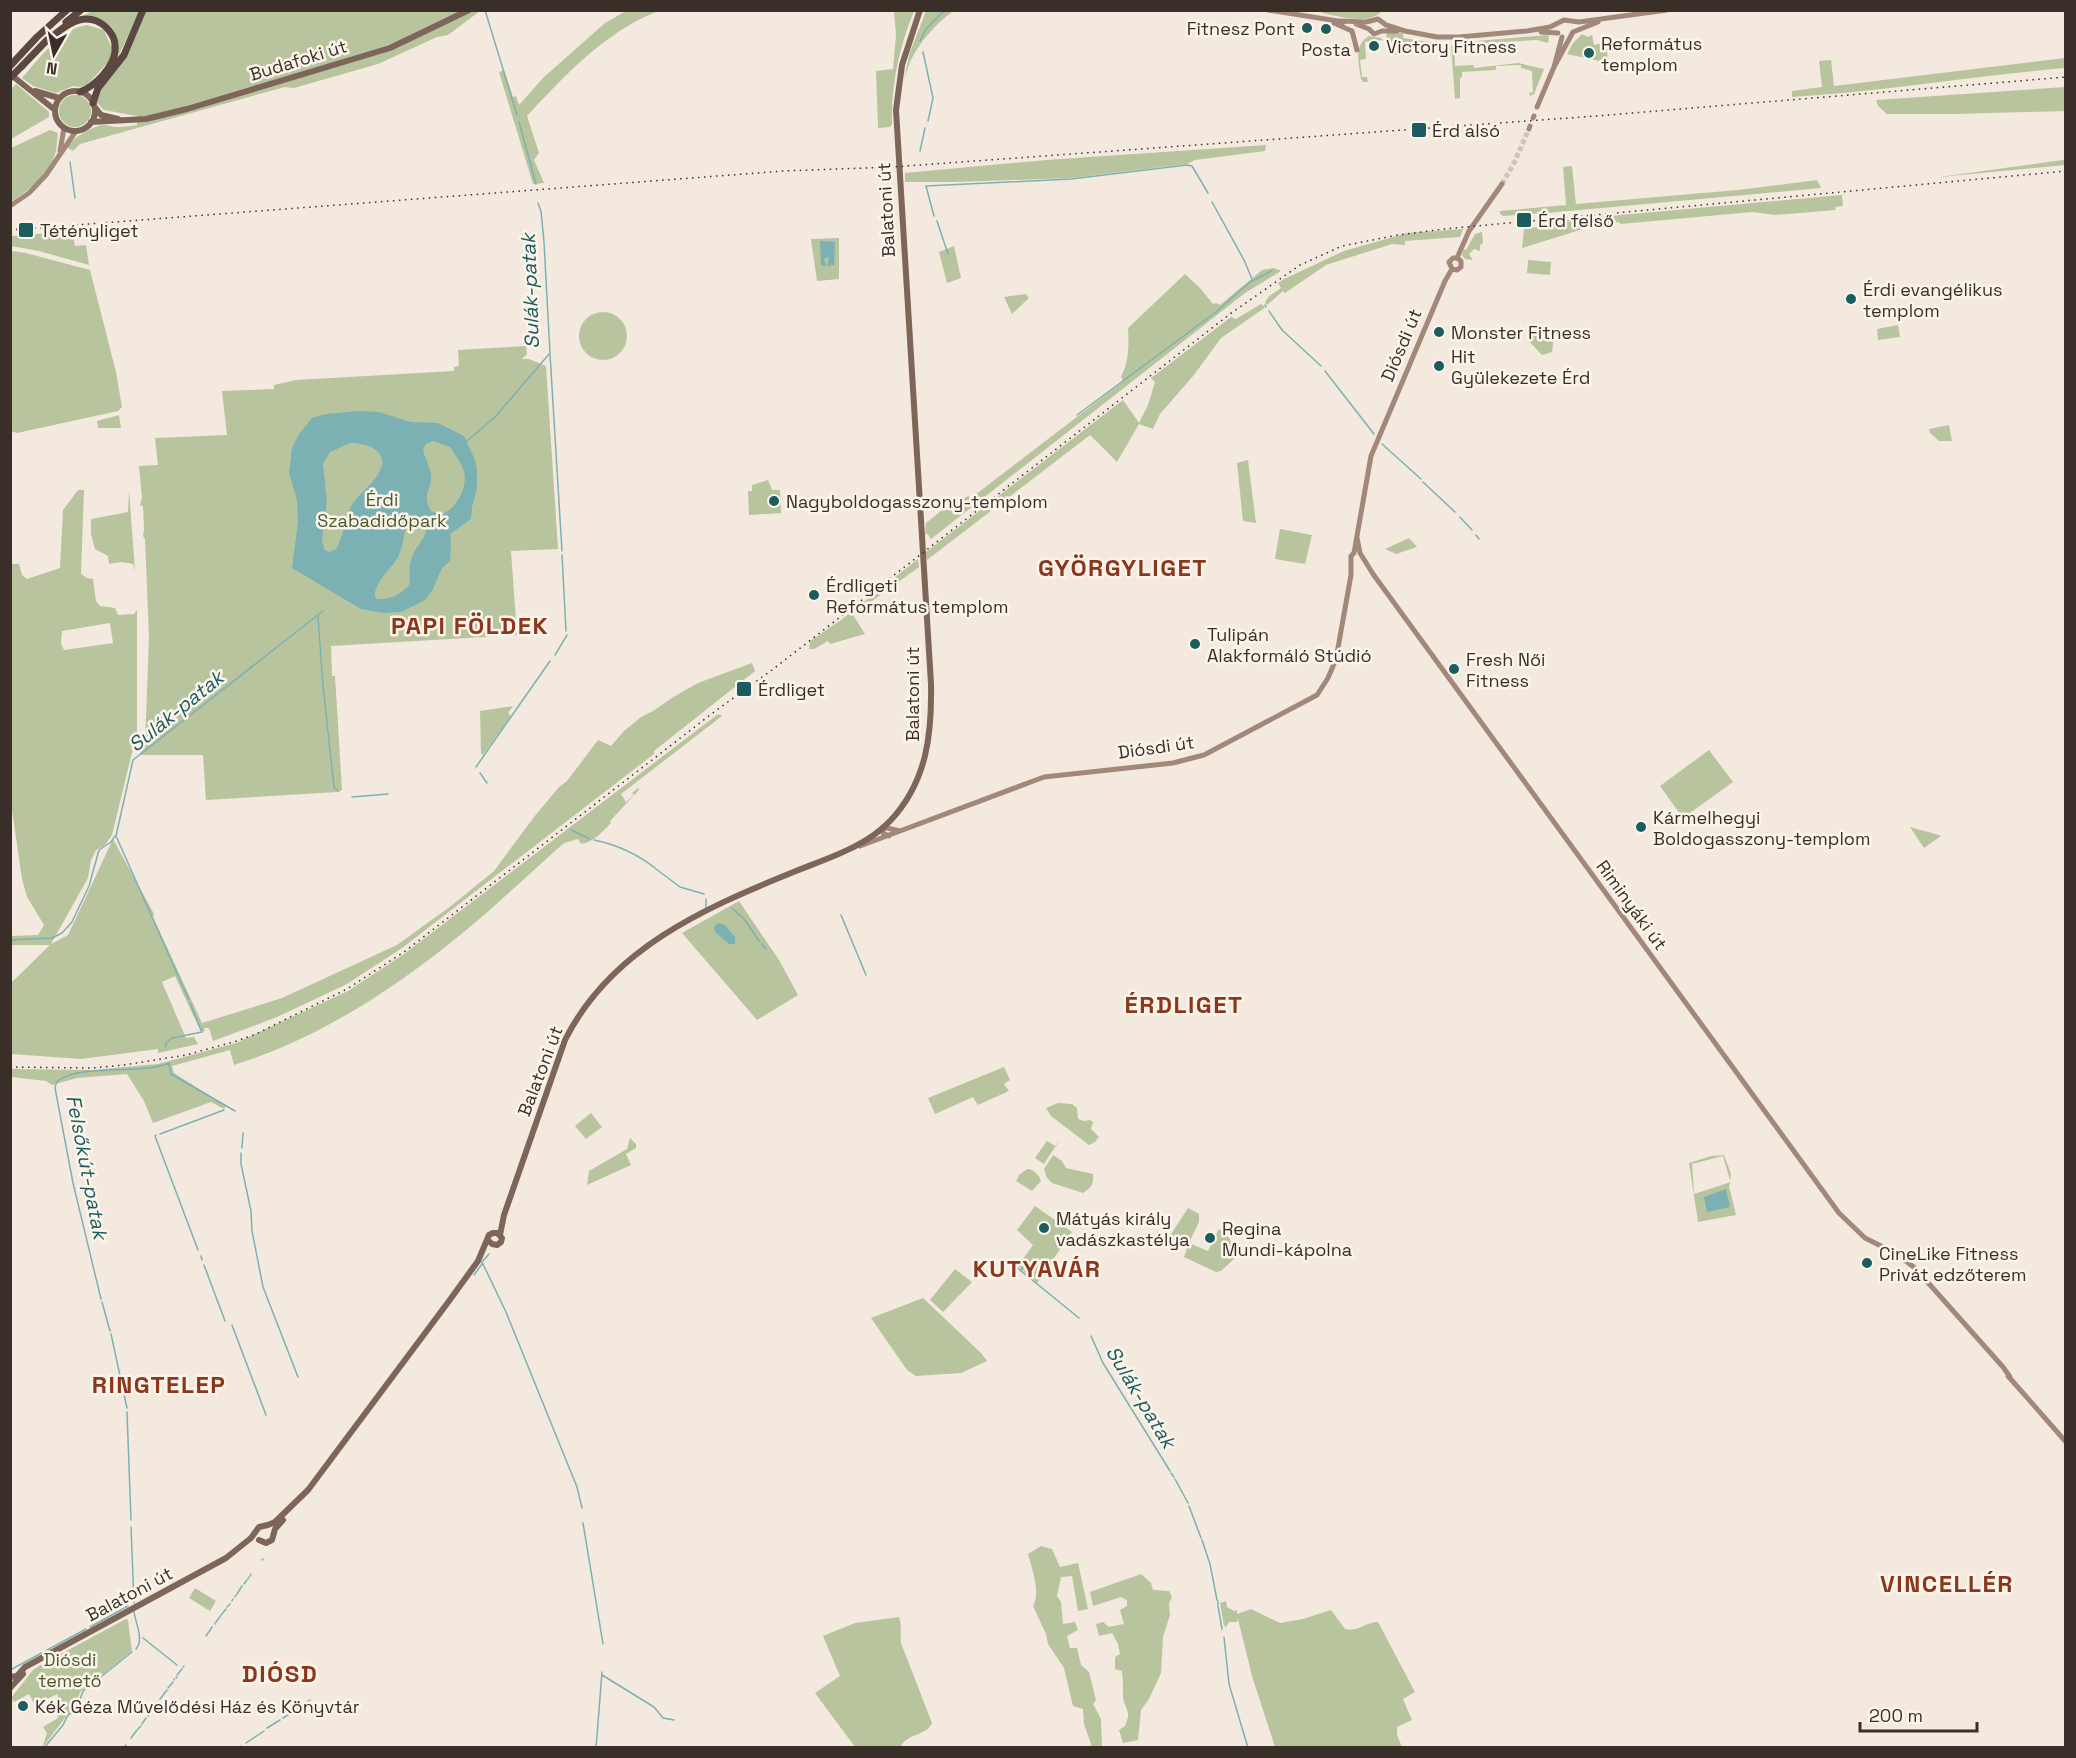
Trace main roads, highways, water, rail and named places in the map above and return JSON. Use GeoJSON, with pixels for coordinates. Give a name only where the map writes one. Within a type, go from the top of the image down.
{"type":"FeatureCollection","features":[{"type":"Feature","properties":{"kind":"highway"},"geometry":{"type":"LineString","coordinates":[[13,63],[67,10]]}},
{"type":"Feature","properties":{"kind":"highway"},"geometry":{"type":"LineString","coordinates":[[10,76],[81,10]]}},
{"type":"Feature","properties":{"kind":"highway"},"geometry":{"type":"LineString","coordinates":[[93,104],[98,88],[124,55],[143,10]]}},
{"type":"Feature","properties":{"kind":"highway"},"geometry":{"type":"LineString","coordinates":[[44,43],[71,23],[81,19],[99,22],[111,32],[115,47],[112,63],[92,86],[81,92]]}},
{"type":"Feature","properties":{"kind":"main road","name":"Budafoki út"},"geometry":{"type":"LineString","coordinates":[[91,122],[146,119],[367,56],[403,43],[469,10]]}},
{"type":"Feature","properties":{"kind":"main road","name":"Balatoni út"},"geometry":{"type":"LineString","coordinates":[[497,1233],[565,1040],[579,1014],[605,981],[637,953],[681,924],[757,886],[849,849],[886,828],[919,777],[927,752],[931,722],[931,684],[897,132],[897,101],[907,46],[921,10]]}},
{"type":"Feature","properties":{"kind":"main road"},"geometry":{"type":"LineString","coordinates":[[1268,10],[1341,21],[1378,19],[1405,31]]}},
{"type":"Feature","properties":{"kind":"main road"},"geometry":{"type":"LineString","coordinates":[[1341,21],[1369,29],[1374,34],[1382,31],[1405,31],[1448,38],[1527,31],[1558,25],[1564,20],[1571,22],[1608,19],[1666,10]]}},
{"type":"Feature","properties":{"kind":"main road"},"geometry":{"type":"LineString","coordinates":[[1318,18],[1348,27],[1355,36],[1357,50]]}},
{"type":"Feature","properties":{"kind":"main road"},"geometry":{"type":"LineString","coordinates":[[1527,31],[1571,34],[1608,19]]}},
{"type":"Feature","properties":{"kind":"main road"},"geometry":{"type":"LineString","coordinates":[[1369,29],[1371,21]]}},
{"type":"Feature","properties":{"kind":"main road"},"geometry":{"type":"LineString","coordinates":[[1537,107],[1574,27],[1571,22]]}},
{"type":"Feature","properties":{"kind":"main road"},"geometry":{"type":"LineString","coordinates":[[1382,31],[1383,23]]}},
{"type":"Feature","properties":{"kind":"main road"},"geometry":{"type":"LineString","coordinates":[[1554,67],[1560,35],[1558,25]]}},
{"type":"Feature","properties":{"kind":"main road"},"geometry":{"type":"LineString","coordinates":[[10,76],[55,110]]}},
{"type":"Feature","properties":{"kind":"main road"},"geometry":{"type":"LineString","coordinates":[[28,89],[59,98]]}},
{"type":"Feature","properties":{"kind":"main road"},"geometry":{"type":"LineString","coordinates":[[69,92],[81,92],[88,96],[93,104],[94,116],[83,129],[64,128],[58,122],[55,110],[59,98],[69,92]]}},
{"type":"Feature","properties":{"kind":"main road","name":"Budafoki út"},"geometry":{"type":"LineString","coordinates":[[93,104],[101,115],[130,120]]}},
{"type":"Feature","properties":{"kind":"main road"},"geometry":{"type":"LineString","coordinates":[[59,155],[64,128]]}},
{"type":"Feature","properties":{"kind":"main road"},"geometry":{"type":"LineString","coordinates":[[10,206],[38,185],[76,130]]}},
{"type":"Feature","properties":{"kind":"main road"},"geometry":{"type":"LineString","coordinates":[[1457,258],[1461,261],[1461,267],[1457,270],[1452,269],[1450,261],[1457,258],[1463,241],[1502,184]]}},
{"type":"Feature","properties":{"kind":"main road","name":"Diósdi út"},"geometry":{"type":"LineString","coordinates":[[849,849],[1044,777],[1173,763],[1204,755],[1313,698],[1322,690],[1334,665],[1350,575],[1357,558],[1357,538],[1371,456],[1452,269]]}},
{"type":"Feature","properties":{"kind":"main road","name":"Riminyáki út"},"geometry":{"type":"LineString","coordinates":[[1357,558],[1373,574],[1819,1187],[1850,1225],[1915,1268],[2066,1442]]}},
{"type":"Feature","properties":{"kind":"main road"},"geometry":{"type":"LineString","coordinates":[[886,828],[883,833],[889,836]]}},
{"type":"Feature","properties":{"kind":"main road","name":"Diósdi út"},"geometry":{"type":"LineString","coordinates":[[886,828],[895,831],[903,830]]}},
{"type":"Feature","properties":{"kind":"main road"},"geometry":{"type":"LineString","coordinates":[[299,1501],[268,1525],[261,1526],[257,1530],[259,1540],[269,1542],[273,1539],[278,1525],[296,1507],[478,1261],[489,1241],[489,1235],[497,1233],[501,1242],[478,1261]]}},
{"type":"Feature","properties":{"kind":"main road"},"geometry":{"type":"LineString","coordinates":[[489,1241],[495,1245]]}},
{"type":"Feature","properties":{"kind":"main road"},"geometry":{"type":"LineString","coordinates":[[268,1525],[274,1533]]}},
{"type":"Feature","properties":{"kind":"main road","name":"Balatoni út"},"geometry":{"type":"LineString","coordinates":[[237,1550],[257,1530]]}},
{"type":"Feature","properties":{"kind":"main road","name":"Balatoni út"},"geometry":{"type":"LineString","coordinates":[[10,1678],[17,1676],[25,1667],[226,1558],[252,1541],[259,1540]]}},
{"type":"Feature","properties":{"kind":"main road","name":"Balatoni út"},"geometry":{"type":"LineString","coordinates":[[11,1687],[33,1663]]}},
{"type":"Feature","properties":{"kind":"main road"},"geometry":{"type":"LineString","coordinates":[[10,1678],[11,1687]]}},
{"type":"Feature","properties":{"kind":"water"},"geometry":{"type":"Polygon","coordinates":[[[820,241],[835,242],[834,265],[827,266],[829,259],[827,257],[824,259],[826,266],[821,265],[820,241]]]}},
{"type":"Feature","properties":{"kind":"water"},"geometry":{"type":"Polygon","coordinates":[[[379,412],[411,422],[438,423],[464,436],[475,460],[477,488],[471,519],[450,534],[450,561],[442,568],[433,589],[425,600],[401,612],[384,613],[361,609],[292,568],[298,522],[297,500],[289,473],[292,448],[299,434],[312,418],[326,414],[379,412]],[[433,441],[426,444],[423,450],[431,476],[427,502],[431,511],[441,515],[460,497],[465,478],[462,466],[450,447],[433,441]],[[350,443],[330,452],[323,464],[327,501],[322,542],[325,550],[329,552],[336,549],[338,545],[352,505],[380,472],[382,464],[382,458],[378,452],[367,445],[350,443]],[[416,516],[411,517],[398,557],[377,586],[375,597],[377,599],[394,596],[409,585],[411,560],[426,532],[422,521],[416,516]]]}},
{"type":"Feature","properties":{"kind":"water"},"geometry":{"type":"Polygon","coordinates":[[[718,923],[725,925],[735,937],[735,944],[729,944],[715,932],[714,927],[718,923]]]}},
{"type":"Feature","properties":{"kind":"water"},"geometry":{"type":"Polygon","coordinates":[[[1726,1189],[1730,1207],[1707,1212],[1704,1197],[1726,1189]]]}},
{"type":"Feature","properties":{"kind":"waterway","name":"Sulák-patak"},"geometry":{"type":"LineString","coordinates":[[485,10],[517,115]]}},
{"type":"Feature","properties":{"kind":"waterway"},"geometry":{"type":"LineString","coordinates":[[920,41],[926,29],[945,10]]}},
{"type":"Feature","properties":{"kind":"waterway"},"geometry":{"type":"LineString","coordinates":[[923,52],[933,98],[928,121]]}},
{"type":"Feature","properties":{"kind":"waterway","name":"Sulák-patak"},"geometry":{"type":"LineString","coordinates":[[519,122],[536,184]]}},
{"type":"Feature","properties":{"kind":"waterway"},"geometry":{"type":"LineString","coordinates":[[920,151],[925,128]]}},
{"type":"Feature","properties":{"kind":"waterway"},"geometry":{"type":"LineString","coordinates":[[70,162],[75,198]]}},
{"type":"Feature","properties":{"kind":"waterway"},"geometry":{"type":"LineString","coordinates":[[934,216],[926,186],[1071,179],[1187,165],[1192,166],[1208,193]]}},
{"type":"Feature","properties":{"kind":"waterway"},"geometry":{"type":"LineString","coordinates":[[1212,202],[1252,279]]}},
{"type":"Feature","properties":{"kind":"waterway","name":"Sulák-patak"},"geometry":{"type":"LineString","coordinates":[[467,441],[495,417],[550,353],[544,242],[538,203]]}},
{"type":"Feature","properties":{"kind":"waterway"},"geometry":{"type":"LineString","coordinates":[[937,221],[948,254]]}},
{"type":"Feature","properties":{"kind":"waterway"},"geometry":{"type":"LineString","coordinates":[[1077,415],[1216,312],[1250,282],[1272,271]]}},
{"type":"Feature","properties":{"kind":"waterway"},"geometry":{"type":"LineString","coordinates":[[1269,311],[1282,330],[1321,366]]}},
{"type":"Feature","properties":{"kind":"waterway"},"geometry":{"type":"LineString","coordinates":[[550,354],[562,551]]}},
{"type":"Feature","properties":{"kind":"waterway"},"geometry":{"type":"LineString","coordinates":[[1325,371],[1374,434]]}},
{"type":"Feature","properties":{"kind":"waterway"},"geometry":{"type":"LineString","coordinates":[[1382,444],[1421,479]]}},
{"type":"Feature","properties":{"kind":"waterway"},"geometry":{"type":"LineString","coordinates":[[1423,482],[1455,512]]}},
{"type":"Feature","properties":{"kind":"waterway"},"geometry":{"type":"LineString","coordinates":[[1460,517],[1472,530]]}},
{"type":"Feature","properties":{"kind":"waterway"},"geometry":{"type":"LineString","coordinates":[[1476,535],[1479,539]]}},
{"type":"Feature","properties":{"kind":"waterway"},"geometry":{"type":"LineString","coordinates":[[562,555],[566,631]]}},
{"type":"Feature","properties":{"kind":"waterway","name":"Sulák-patak"},"geometry":{"type":"LineString","coordinates":[[189,1000],[116,836],[133,760],[323,611]]}},
{"type":"Feature","properties":{"kind":"waterway"},"geometry":{"type":"LineString","coordinates":[[318,617],[334,787],[338,791]]}},
{"type":"Feature","properties":{"kind":"waterway","name":"Sulák-patak"},"geometry":{"type":"LineString","coordinates":[[555,655],[567,635]]}},
{"type":"Feature","properties":{"kind":"waterway","name":"Sulák-patak"},"geometry":{"type":"LineString","coordinates":[[476,767],[550,661]]}},
{"type":"Feature","properties":{"kind":"waterway","name":"Sulák-patak"},"geometry":{"type":"LineString","coordinates":[[480,773],[487,783]]}},
{"type":"Feature","properties":{"kind":"waterway"},"geometry":{"type":"LineString","coordinates":[[352,797],[388,794]]}},
{"type":"Feature","properties":{"kind":"waterway","name":"Sulák-patak"},"geometry":{"type":"LineString","coordinates":[[571,830],[590,839]]}},
{"type":"Feature","properties":{"kind":"waterway"},"geometry":{"type":"LineString","coordinates":[[10,940],[52,938],[62,933],[72,922],[89,886],[99,850],[111,842],[115,836]]}},
{"type":"Feature","properties":{"kind":"waterway","name":"Sulák-patak"},"geometry":{"type":"LineString","coordinates":[[594,840],[626,850],[655,868]]}},
{"type":"Feature","properties":{"kind":"waterway","name":"Sulák-patak"},"geometry":{"type":"LineString","coordinates":[[656,869],[680,887],[704,894]]}},
{"type":"Feature","properties":{"kind":"waterway","name":"Sulák-patak"},"geometry":{"type":"LineString","coordinates":[[706,899],[706,908]]}},
{"type":"Feature","properties":{"kind":"waterway"},"geometry":{"type":"LineString","coordinates":[[732,908],[745,920],[759,941]]}},
{"type":"Feature","properties":{"kind":"waterway"},"geometry":{"type":"LineString","coordinates":[[841,915],[866,975]]}},
{"type":"Feature","properties":{"kind":"waterway","name":"Sulák-patak"},"geometry":{"type":"LineString","coordinates":[[762,944],[766,949]]}},
{"type":"Feature","properties":{"kind":"waterway","name":"Felsőkút-patak"},"geometry":{"type":"LineString","coordinates":[[165,1047],[172,1038],[202,1032],[190,1003]]}},
{"type":"Feature","properties":{"kind":"waterway","name":"Felsőkút-patak"},"geometry":{"type":"LineString","coordinates":[[101,1299],[73,1183],[55,1088],[57,1082],[69,1075],[82,1072],[157,1067],[169,1063],[171,1074],[235,1111]]}},
{"type":"Feature","properties":{"kind":"waterway"},"geometry":{"type":"LineString","coordinates":[[160,1134],[224,1110]]}},
{"type":"Feature","properties":{"kind":"waterway"},"geometry":{"type":"LineString","coordinates":[[242,1148],[243,1133]]}},
{"type":"Feature","properties":{"kind":"waterway"},"geometry":{"type":"LineString","coordinates":[[156,1135],[198,1250]]}},
{"type":"Feature","properties":{"kind":"waterway"},"geometry":{"type":"LineString","coordinates":[[241,1153],[263,1287],[298,1377]]}},
{"type":"Feature","properties":{"kind":"waterway"},"geometry":{"type":"LineString","coordinates":[[489,1254],[482,1262],[506,1312],[577,1487],[582,1508]]}},
{"type":"Feature","properties":{"kind":"waterway"},"geometry":{"type":"LineString","coordinates":[[201,1256],[202,1260]]}},
{"type":"Feature","properties":{"kind":"waterway"},"geometry":{"type":"LineString","coordinates":[[1021,1270],[1027,1262]]}},
{"type":"Feature","properties":{"kind":"waterway"},"geometry":{"type":"LineString","coordinates":[[474,1275],[482,1264]]}},
{"type":"Feature","properties":{"kind":"waterway"},"geometry":{"type":"LineString","coordinates":[[204,1265],[225,1321]]}},
{"type":"Feature","properties":{"kind":"waterway"},"geometry":{"type":"LineString","coordinates":[[1015,1266],[1079,1318]]}},
{"type":"Feature","properties":{"kind":"waterway"},"geometry":{"type":"LineString","coordinates":[[102,1302],[110,1331]]}},
{"type":"Feature","properties":{"kind":"waterway"},"geometry":{"type":"LineString","coordinates":[[232,1325],[266,1415]]}},
{"type":"Feature","properties":{"kind":"waterway","name":"Felsőkút-patak"},"geometry":{"type":"LineString","coordinates":[[111,1334],[127,1408]]}},
{"type":"Feature","properties":{"kind":"waterway","name":"Sulák-patak"},"geometry":{"type":"LineString","coordinates":[[1091,1336],[1103,1363],[1170,1471]]}},
{"type":"Feature","properties":{"kind":"waterway","name":"Felsőkút-patak"},"geometry":{"type":"LineString","coordinates":[[127,1412],[131,1520]]}},
{"type":"Feature","properties":{"kind":"waterway","name":"Sulák-patak"},"geometry":{"type":"LineString","coordinates":[[1171,1473],[1174,1477]]}},
{"type":"Feature","properties":{"kind":"waterway","name":"Sulák-patak"},"geometry":{"type":"LineString","coordinates":[[1175,1479],[1188,1503]]}},
{"type":"Feature","properties":{"kind":"waterway","name":"Sulák-patak"},"geometry":{"type":"LineString","coordinates":[[1189,1506],[1201,1538]]}},
{"type":"Feature","properties":{"kind":"waterway"},"geometry":{"type":"LineString","coordinates":[[583,1523],[603,1644]]}},
{"type":"Feature","properties":{"kind":"waterway","name":"Felsőkút-patak"},"geometry":{"type":"LineString","coordinates":[[131,1527],[134,1603]]}},
{"type":"Feature","properties":{"kind":"waterway","name":"Sulák-patak"},"geometry":{"type":"LineString","coordinates":[[1202,1540],[1210,1564],[1217,1600]]}},
{"type":"Feature","properties":{"kind":"waterway"},"geometry":{"type":"LineString","coordinates":[[244,1584],[247,1580]]}},
{"type":"Feature","properties":{"kind":"waterway"},"geometry":{"type":"LineString","coordinates":[[237,1594],[242,1586]]}},
{"type":"Feature","properties":{"kind":"waterway"},"geometry":{"type":"LineString","coordinates":[[227,1607],[230,1604]]}},
{"type":"Feature","properties":{"kind":"waterway"},"geometry":{"type":"LineString","coordinates":[[90,1627],[128,1606]]}},
{"type":"Feature","properties":{"kind":"waterway","name":"Sulák-patak"},"geometry":{"type":"LineString","coordinates":[[1218,1606],[1222,1629]]}},
{"type":"Feature","properties":{"kind":"waterway"},"geometry":{"type":"LineString","coordinates":[[221,1615],[226,1609]]}},
{"type":"Feature","properties":{"kind":"waterway","name":"Felsőkút-patak"},"geometry":{"type":"LineString","coordinates":[[134,1612],[139,1637],[136,1649]]}},
{"type":"Feature","properties":{"kind":"waterway"},"geometry":{"type":"LineString","coordinates":[[216,1622],[219,1618]]}},
{"type":"Feature","properties":{"kind":"waterway"},"geometry":{"type":"LineString","coordinates":[[209,1632],[212,1627]]}},
{"type":"Feature","properties":{"kind":"waterway"},"geometry":{"type":"LineString","coordinates":[[12,1669],[86,1629]]}},
{"type":"Feature","properties":{"kind":"waterway","name":"Sulák-patak"},"geometry":{"type":"LineString","coordinates":[[1224,1637],[1229,1684],[1248,1748]]}},
{"type":"Feature","properties":{"kind":"waterway"},"geometry":{"type":"LineString","coordinates":[[143,1638],[177,1665]]}},
{"type":"Feature","properties":{"kind":"waterway","name":"Felsőkút-patak"},"geometry":{"type":"LineString","coordinates":[[44,1748],[63,1725],[68,1715],[76,1710],[83,1691],[132,1652]]}},
{"type":"Feature","properties":{"kind":"waterway"},"geometry":{"type":"LineString","coordinates":[[177,1675],[182,1669]]}},
{"type":"Feature","properties":{"kind":"waterway"},"geometry":{"type":"LineString","coordinates":[[596,1748],[602,1672]]}},
{"type":"Feature","properties":{"kind":"waterway"},"geometry":{"type":"LineString","coordinates":[[602,1675],[654,1707],[663,1718],[674,1720]]}},
{"type":"Feature","properties":{"kind":"waterway"},"geometry":{"type":"LineString","coordinates":[[168,1688],[173,1682]]}},
{"type":"Feature","properties":{"kind":"waterway"},"geometry":{"type":"LineString","coordinates":[[160,1699],[167,1690]]}},
{"type":"Feature","properties":{"kind":"waterway"},"geometry":{"type":"LineString","coordinates":[[148,1716],[158,1702]]}},
{"type":"Feature","properties":{"kind":"waterway"},"geometry":{"type":"LineString","coordinates":[[294,1711],[301,1706]]}},
{"type":"Feature","properties":{"kind":"waterway"},"geometry":{"type":"LineString","coordinates":[[283,1718],[293,1712]]}},
{"type":"Feature","properties":{"kind":"waterway"},"geometry":{"type":"LineString","coordinates":[[142,1724],[146,1718]]}},
{"type":"Feature","properties":{"kind":"waterway"},"geometry":{"type":"LineString","coordinates":[[267,1728],[280,1720]]}},
{"type":"Feature","properties":{"kind":"waterway"},"geometry":{"type":"LineString","coordinates":[[138,1729],[141,1726]]}},
{"type":"Feature","properties":{"kind":"waterway"},"geometry":{"type":"LineString","coordinates":[[131,1738],[137,1730]]}},
{"type":"Feature","properties":{"kind":"waterway"},"geometry":{"type":"LineString","coordinates":[[246,1743],[264,1731]]}},
{"type":"Feature","properties":{"kind":"tunnel"},"geometry":{"type":"LineString","coordinates":[[1502,184],[1529,129]]}},
{"type":"Feature","properties":{"kind":"railway"},"geometry":{"type":"LineString","coordinates":[[10,230],[783,171],[892,167],[1596,116],[2066,77]]}},
{"type":"Feature","properties":{"kind":"railway"},"geometry":{"type":"LineString","coordinates":[[10,1067],[92,1068],[186,1055],[256,1034],[347,989],[404,952],[1230,314],[1300,265],[1342,246],[1444,229],[2066,171]]}},
{"type":"Feature","properties":{"kind":"place","name":"Fitnesz Pont"},"geometry":{"type":"Point","coordinates":[1307,28]}},
{"type":"Feature","properties":{"kind":"place","name":"Posta"},"geometry":{"type":"Point","coordinates":[1326,29]}},
{"type":"Feature","properties":{"kind":"place","name":"Victory Fitness"},"geometry":{"type":"Point","coordinates":[1374,46]}},
{"type":"Feature","properties":{"kind":"place","name":"Református templom"},"geometry":{"type":"Point","coordinates":[1589,53]}},
{"type":"Feature","properties":{"kind":"place","name":"Érd alsó"},"geometry":{"type":"Point","coordinates":[1419,130]}},
{"type":"Feature","properties":{"kind":"place","name":"Érd felső"},"geometry":{"type":"Point","coordinates":[1524,220]}},
{"type":"Feature","properties":{"kind":"place","name":"Tétényliget"},"geometry":{"type":"Point","coordinates":[26,230]}},
{"type":"Feature","properties":{"kind":"place","name":"Érdi evangélikus templom"},"geometry":{"type":"Point","coordinates":[1851,299]}},
{"type":"Feature","properties":{"kind":"place","name":"Monster Fitness"},"geometry":{"type":"Point","coordinates":[1439,332]}},
{"type":"Feature","properties":{"kind":"place","name":"Hit Gyülekezete Érd"},"geometry":{"type":"Point","coordinates":[1439,366]}},
{"type":"Feature","properties":{"kind":"place","name":"Nagyboldogasszony-templom"},"geometry":{"type":"Point","coordinates":[774,501]}},
{"type":"Feature","properties":{"kind":"place","name":"Érdligeti Református templom"},"geometry":{"type":"Point","coordinates":[814,595]}},
{"type":"Feature","properties":{"kind":"place","name":"Tulipán Alakformáló Stúdió"},"geometry":{"type":"Point","coordinates":[1195,644]}},
{"type":"Feature","properties":{"kind":"place","name":"Fresh Női Fitness"},"geometry":{"type":"Point","coordinates":[1454,669]}},
{"type":"Feature","properties":{"kind":"place","name":"Érdliget"},"geometry":{"type":"Point","coordinates":[744,689]}},
{"type":"Feature","properties":{"kind":"place","name":"Kármelhegyi Boldogasszony-templom"},"geometry":{"type":"Point","coordinates":[1641,827]}},
{"type":"Feature","properties":{"kind":"place","name":"Mátyás király vadászkastélya"},"geometry":{"type":"Point","coordinates":[1044,1228]}},
{"type":"Feature","properties":{"kind":"place","name":"Regina Mundi-kápolna"},"geometry":{"type":"Point","coordinates":[1210,1238]}},
{"type":"Feature","properties":{"kind":"place","name":"CineLike Fitness Privát edzőterem"},"geometry":{"type":"Point","coordinates":[1867,1263]}},
{"type":"Feature","properties":{"kind":"place","name":"Kék Géza Művelődési Ház és Könyvtár"},"geometry":{"type":"Point","coordinates":[23,1706]}},
{"type":"Feature","properties":{"kind":"district","name":"GYÖRGYLIGET"},"geometry":{"type":"Point","coordinates":[1123,567]}},
{"type":"Feature","properties":{"kind":"district","name":"PAPI FÖLDEK"},"geometry":{"type":"Point","coordinates":[470,625]}},
{"type":"Feature","properties":{"kind":"district","name":"ÉRDLIGET"},"geometry":{"type":"Point","coordinates":[1184,1004]}},
{"type":"Feature","properties":{"kind":"district","name":"KUTYAVÁR"},"geometry":{"type":"Point","coordinates":[1037,1268]}},
{"type":"Feature","properties":{"kind":"district","name":"RINGTELEP"},"geometry":{"type":"Point","coordinates":[159,1384]}},
{"type":"Feature","properties":{"kind":"district","name":"VINCELLÉR"},"geometry":{"type":"Point","coordinates":[1947,1583]}},
{"type":"Feature","properties":{"kind":"district","name":"DIÓSD"},"geometry":{"type":"Point","coordinates":[280,1673]}},
{"type":"Feature","properties":{"kind":"park label","name":"Érdi Szabadidőpark"},"geometry":{"type":"Point","coordinates":[382,509]}},
{"type":"Feature","properties":{"kind":"park label","name":"Diósdi temető"},"geometry":{"type":"Point","coordinates":[70,1669]}}]}
